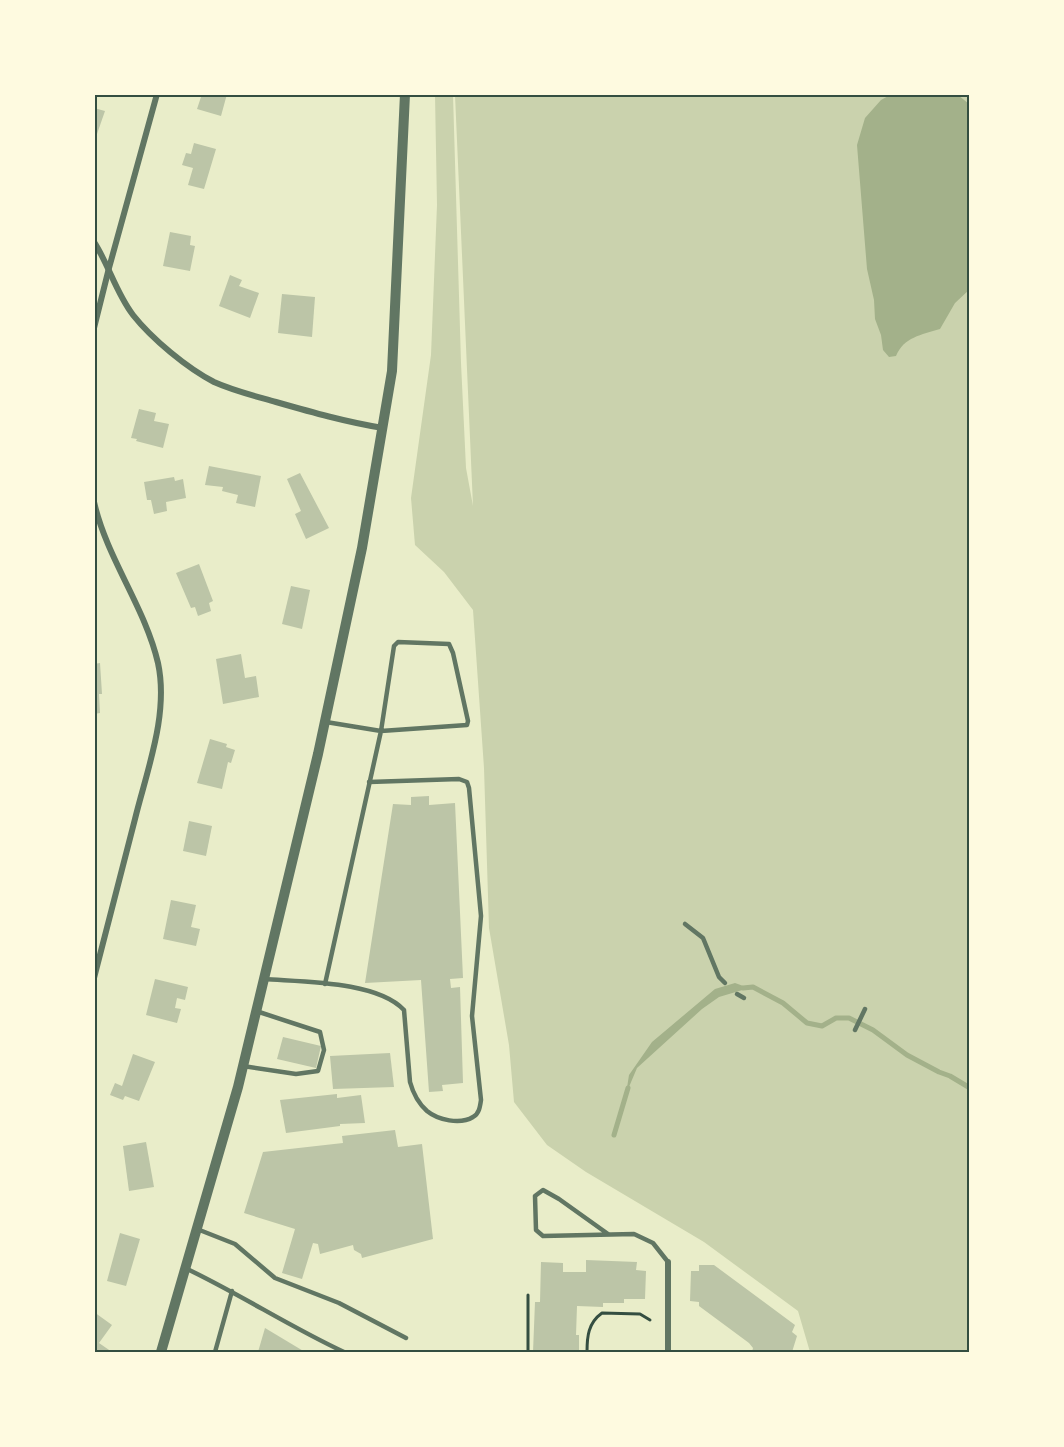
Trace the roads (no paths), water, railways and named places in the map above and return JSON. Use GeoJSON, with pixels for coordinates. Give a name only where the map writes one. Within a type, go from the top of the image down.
{"type":"FeatureCollection","features":[{"type":"Feature","properties":{"kind":"street"},"geometry":{"type":"LineString","coordinates":[[94,328],[157,94]]}},
{"type":"Feature","properties":{"kind":"street"},"geometry":{"type":"LineString","coordinates":[[160,1353],[243,1066],[325,722],[362,548],[392,371],[405,94]]}},
{"type":"Feature","properties":{"kind":"street"},"geometry":{"type":"LineString","coordinates":[[94,242],[122,298],[139,321],[167,348],[213,381],[290,406],[383,428]]}},
{"type":"Feature","properties":{"kind":"street"},"geometry":{"type":"LineString","coordinates":[[94,502],[104,536],[151,640],[158,664],[161,688],[153,748],[94,978]]}},
{"type":"Feature","properties":{"kind":"street"},"geometry":{"type":"LineString","coordinates":[[668,1262],[668,1353]]}},
{"type":"Feature","properties":{"kind":"lane"},"geometry":{"type":"LineString","coordinates":[[325,722],[381,731],[467,725],[456,664],[449,644],[398,642],[394,646],[381,731],[325,984]]}},
{"type":"Feature","properties":{"kind":"lane"},"geometry":{"type":"LineString","coordinates":[[264,979],[363,989],[384,995],[397,1002],[404,1010],[410,1082],[413,1092],[428,1112],[439,1118],[455,1121],[474,1117],[479,1112],[481,1100],[472,1016],[481,916],[467,782],[459,779],[369,782]]}},
{"type":"Feature","properties":{"kind":"lane"},"geometry":{"type":"LineString","coordinates":[[685,924],[703,938],[719,977],[725,984]]}},
{"type":"Feature","properties":{"kind":"lane"},"geometry":{"type":"LineString","coordinates":[[738,994],[744,999]]}},
{"type":"Feature","properties":{"kind":"lane"},"geometry":{"type":"LineString","coordinates":[[855,1030],[865,1009]]}},
{"type":"Feature","properties":{"kind":"lane"},"geometry":{"type":"LineString","coordinates":[[243,1066],[296,1074],[318,1071],[324,1050],[320,1032],[256,1011]]}},
{"type":"Feature","properties":{"kind":"lane"},"geometry":{"type":"LineString","coordinates":[[608,1234],[543,1190],[535,1196],[536,1230],[543,1236],[634,1234],[653,1243],[668,1262]]}},
{"type":"Feature","properties":{"kind":"lane"},"geometry":{"type":"LineString","coordinates":[[197,1228],[235,1244],[275,1278],[339,1303],[406,1338]]}},
{"type":"Feature","properties":{"kind":"lane"},"geometry":{"type":"LineString","coordinates":[[185,1268],[232,1291],[344,1353]]}},
{"type":"Feature","properties":{"kind":"lane"},"geometry":{"type":"LineString","coordinates":[[215,1353],[232,1291]]}},
{"type":"Feature","properties":{"kind":"waterway"},"geometry":{"type":"LineString","coordinates":[[743,988],[753,987],[783,1003],[807,1023],[822,1026],[836,1018],[849,1018],[873,1030],[907,1055],[970,1088]]}},
{"type":"Feature","properties":{"kind":"waterway"},"geometry":{"type":"LineString","coordinates":[[614,1135],[628,1088]]}}]}
